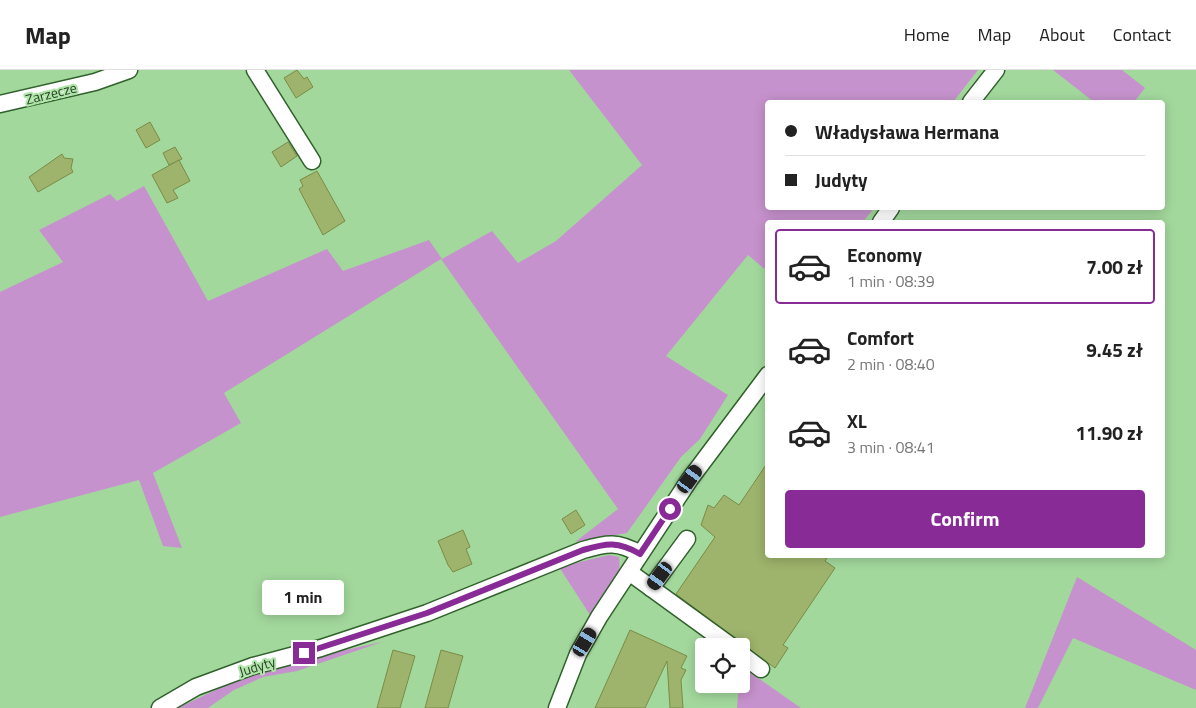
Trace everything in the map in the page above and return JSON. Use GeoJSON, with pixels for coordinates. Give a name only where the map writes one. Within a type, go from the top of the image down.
{"type":"FeatureCollection","features":[{"type":"Feature","properties":{"kind":"street","name":"Zarzecze"},"geometry":{"type":"LineString","coordinates":[[0,104],[87,84],[129,70]]}},
{"type":"Feature","properties":{"kind":"street"},"geometry":{"type":"LineString","coordinates":[[255,70],[312,161]]}},
{"type":"Feature","properties":{"kind":"street"},"geometry":{"type":"LineString","coordinates":[[973,100],[996,70]]}},
{"type":"Feature","properties":{"kind":"street"},"geometry":{"type":"LineString","coordinates":[[882,220],[889,210]]}},
{"type":"Feature","properties":{"kind":"street"},"geometry":{"type":"LineString","coordinates":[[557,708],[578,654],[640,554],[690,479],[765,380]]}},
{"type":"Feature","properties":{"kind":"street"},"geometry":{"type":"LineString","coordinates":[[651,588],[687,539]]}},
{"type":"Feature","properties":{"kind":"street","name":"Judyty"},"geometry":{"type":"LineString","coordinates":[[160,708],[196,687],[253,666],[321,648],[427,613],[583,550],[601,545],[619,544],[640,554]]}},
{"type":"Feature","properties":{"kind":"street"},"geometry":{"type":"LineString","coordinates":[[629,572],[720,638]]}},
{"type":"Feature","properties":{"kind":"street"},"geometry":{"type":"LineString","coordinates":[[750,661],[761,669]]}},
{"type":"Feature","properties":{"kind":"shaded area"},"geometry":{"type":"Polygon","coordinates":[[[569,70],[978,70],[955,100],[765,100],[765,210],[872,210],[865,220],[765,220],[765,269],[748,255],[666,356],[728,395],[700,439],[681,457],[627,533],[575,542],[618,509],[441,259],[224,393],[241,423],[153,473],[182,548],[163,546],[139,480],[0,517],[0,292],[63,262],[39,230],[110,194],[117,201],[144,186],[208,301],[327,249],[343,271],[429,240],[442,259],[492,231],[518,263],[556,241],[642,165],[569,70]]]}},
{"type":"Feature","properties":{"kind":"shaded area"},"geometry":{"type":"Polygon","coordinates":[[[1053,70],[1122,70],[1145,88],[1136,100],[1091,100],[1053,70]]]}},
{"type":"Feature","properties":{"kind":"shaded area"},"geometry":{"type":"Polygon","coordinates":[[[609,555],[619,557],[620,566],[616,582],[608,597],[592,618],[559,567],[609,555]]]}},
{"type":"Feature","properties":{"kind":"shaded area"},"geometry":{"type":"Polygon","coordinates":[[[1077,577],[1196,650],[1196,690],[1073,638],[1038,708],[1025,708],[1077,577]]]}},
{"type":"Feature","properties":{"kind":"shaded area"},"geometry":{"type":"Polygon","coordinates":[[[382,642],[297,671],[263,677],[234,690],[208,708],[178,708],[259,669],[382,642]]]}},
{"type":"Feature","properties":{"kind":"shaded area"},"geometry":{"type":"Polygon","coordinates":[[[750,672],[801,708],[737,708],[738,693],[750,693],[750,672]]]}},
{"type":"Feature","properties":{"kind":"building"},"geometry":{"type":"Polygon","coordinates":[[[297,70],[304,79],[307,77],[313,87],[296,98],[284,78],[297,70]]]}},
{"type":"Feature","properties":{"kind":"building"},"geometry":{"type":"Polygon","coordinates":[[[150,122],[160,140],[146,148],[136,130],[150,122]]]}},
{"type":"Feature","properties":{"kind":"building"},"geometry":{"type":"Polygon","coordinates":[[[288,142],[297,156],[281,167],[272,152],[288,142]]]}},
{"type":"Feature","properties":{"kind":"building"},"geometry":{"type":"Polygon","coordinates":[[[175,147],[182,159],[169,165],[163,153],[175,147]]]}},
{"type":"Feature","properties":{"kind":"building"},"geometry":{"type":"Polygon","coordinates":[[[62,154],[64,158],[73,159],[71,168],[73,172],[38,192],[29,177],[62,154]]]}},
{"type":"Feature","properties":{"kind":"building"},"geometry":{"type":"Polygon","coordinates":[[[179,160],[190,181],[173,190],[178,198],[167,203],[152,175],[179,160]]]}},
{"type":"Feature","properties":{"kind":"building"},"geometry":{"type":"Polygon","coordinates":[[[317,171],[345,221],[323,235],[299,189],[303,186],[300,180],[317,171]]]}},
{"type":"Feature","properties":{"kind":"building"},"geometry":{"type":"Polygon","coordinates":[[[765,466],[765,558],[827,558],[825,561],[835,568],[783,645],[788,648],[775,668],[750,649],[750,638],[735,638],[676,594],[715,537],[701,525],[708,505],[714,508],[724,495],[739,505],[765,466]]]}},
{"type":"Feature","properties":{"kind":"building"},"geometry":{"type":"Polygon","coordinates":[[[576,510],[585,525],[571,534],[562,519],[576,510]]]}},
{"type":"Feature","properties":{"kind":"building"},"geometry":{"type":"Polygon","coordinates":[[[463,530],[470,547],[466,549],[472,564],[453,572],[438,541],[463,530]]]}},
{"type":"Feature","properties":{"kind":"building"},"geometry":{"type":"Polygon","coordinates":[[[630,630],[687,656],[681,668],[686,670],[681,680],[683,708],[670,708],[667,661],[645,708],[595,708],[630,630]]]}},
{"type":"Feature","properties":{"kind":"building"},"geometry":{"type":"Polygon","coordinates":[[[393,650],[415,656],[400,708],[377,708],[393,650]]]}},
{"type":"Feature","properties":{"kind":"building"},"geometry":{"type":"Polygon","coordinates":[[[441,650],[463,656],[448,708],[425,708],[441,650]]]}},
{"type":"Feature","properties":{"kind":"route"},"geometry":{"type":"LineString","coordinates":[[304,653],[427,613],[583,550],[601,545],[619,544],[640,554],[670,509]]}}]}
